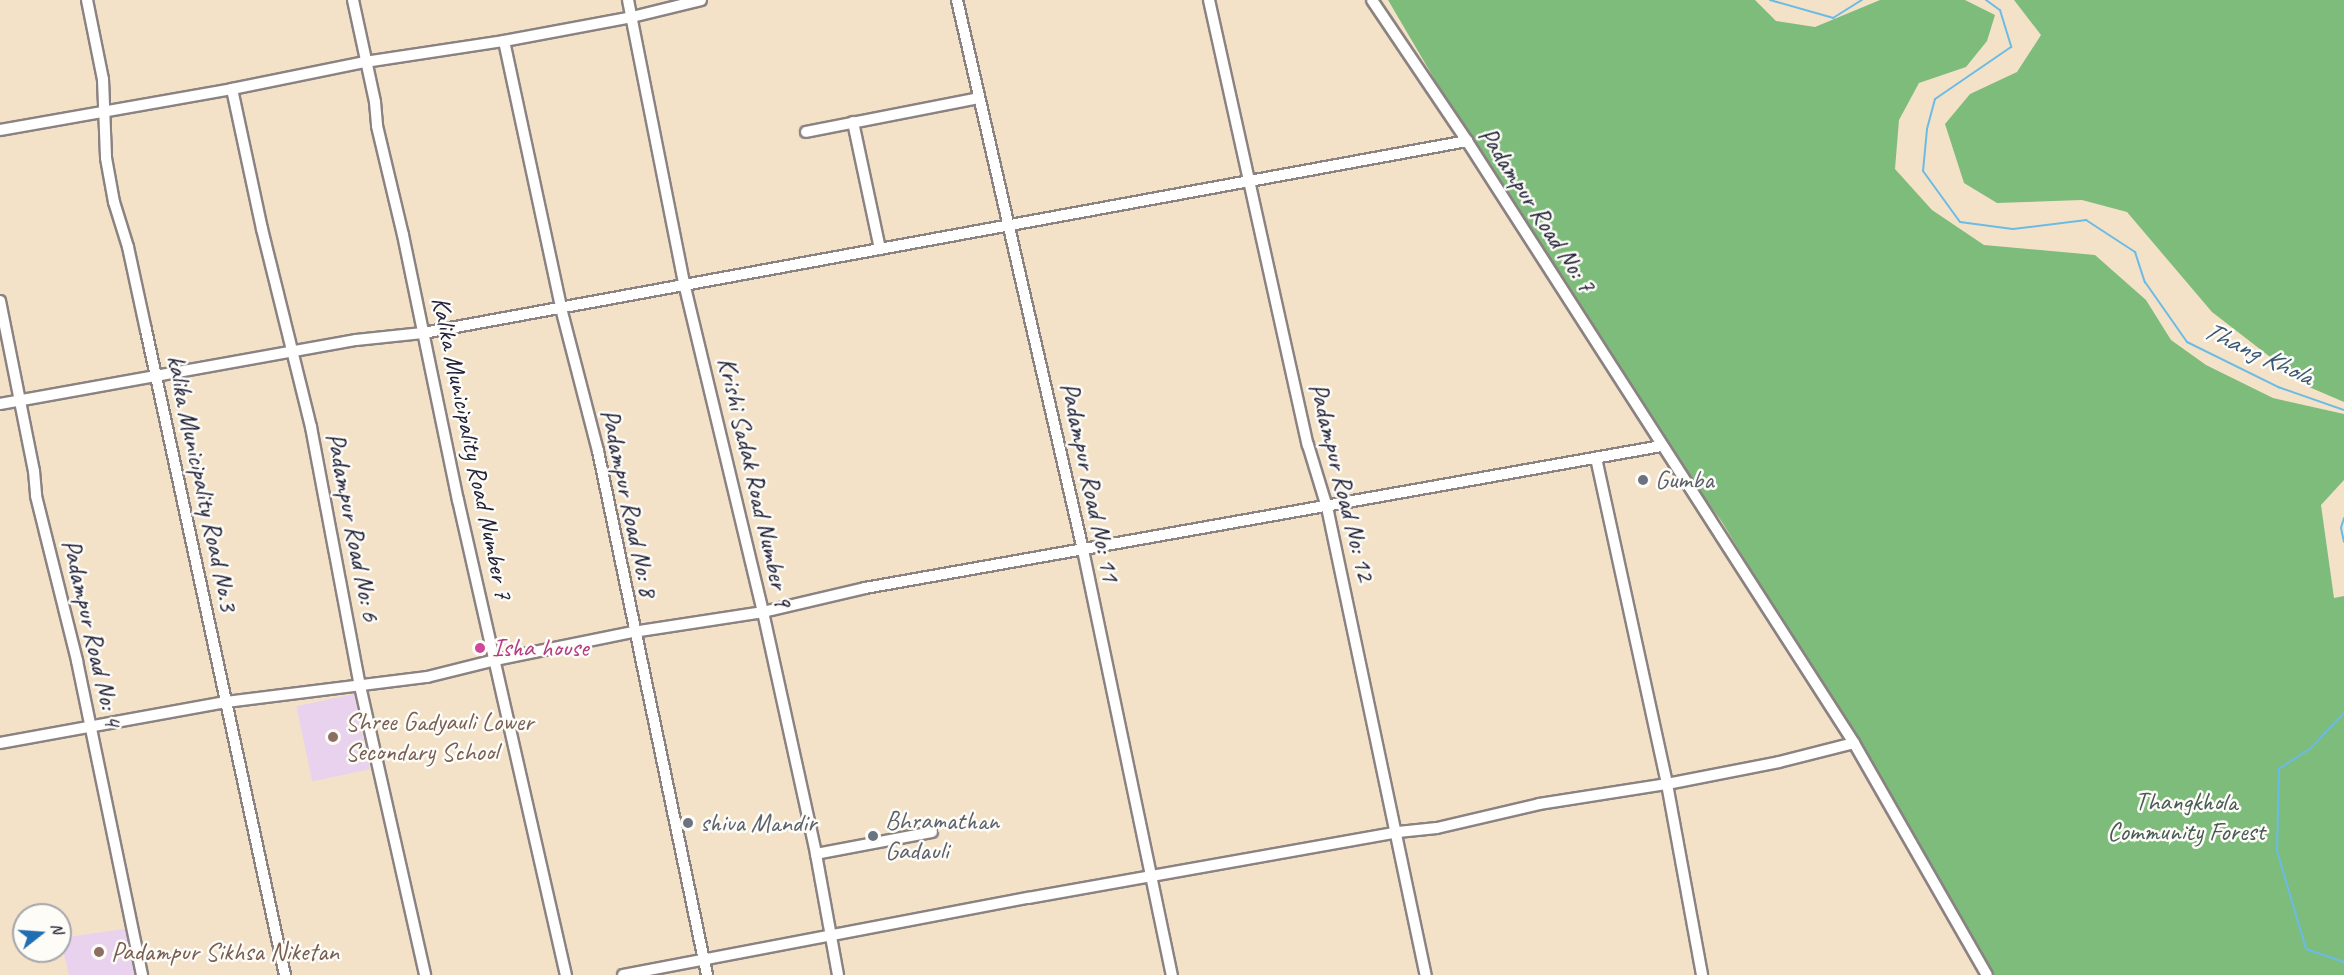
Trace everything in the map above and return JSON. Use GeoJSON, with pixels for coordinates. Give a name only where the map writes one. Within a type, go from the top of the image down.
{"type":"FeatureCollection","features":[{"type":"Feature","properties":{"kind":"street","name":"kalika Municipality Road No.3"},"geometry":{"type":"LineString","coordinates":[[87,0],[103,79],[106,158],[114,202],[128,247],[285,975]]}},
{"type":"Feature","properties":{"kind":"street","name":"Kalika Municipality Road Number 7"},"geometry":{"type":"LineString","coordinates":[[353,0],[423,333],[566,975]]}},
{"type":"Feature","properties":{"kind":"street","name":"Krishi Sadak Road Number 9"},"geometry":{"type":"LineString","coordinates":[[628,0],[684,283],[763,612],[816,854],[838,975]]}},
{"type":"Feature","properties":{"kind":"street"},"geometry":{"type":"LineString","coordinates":[[0,130],[232,89],[365,62],[504,41],[632,18],[701,0]]}},
{"type":"Feature","properties":{"kind":"street","name":"Padampur Road No: 11"},"geometry":{"type":"LineString","coordinates":[[957,0],[1083,550],[1172,975]]}},
{"type":"Feature","properties":{"kind":"street","name":"Padampur Road No: 12"},"geometry":{"type":"LineString","coordinates":[[1209,0],[1308,445],[1327,507],[1398,832],[1426,975]]}},
{"type":"Feature","properties":{"kind":"street","name":"Padampur Road No: 7"},"geometry":{"type":"LineString","coordinates":[[1372,0],[1467,141],[1854,743],[1987,975]]}},
{"type":"Feature","properties":{"kind":"street","name":"Padampur Road No: 8"},"geometry":{"type":"LineString","coordinates":[[504,41],[561,308],[598,451],[633,632],[707,975]]}},
{"type":"Feature","properties":{"kind":"street","name":"Padampur Road No: 6"},"geometry":{"type":"LineString","coordinates":[[232,89],[267,251],[294,352],[360,686],[424,975]]}},
{"type":"Feature","properties":{"kind":"street"},"geometry":{"type":"LineString","coordinates":[[806,132],[980,98]]}},
{"type":"Feature","properties":{"kind":"street"},"geometry":{"type":"LineString","coordinates":[[853,122],[880,249]]}},
{"type":"Feature","properties":{"kind":"street"},"geometry":{"type":"LineString","coordinates":[[0,404],[356,340],[423,333],[684,283],[1467,141]]}},
{"type":"Feature","properties":{"kind":"street","name":"Padampur Road No: 4"},"geometry":{"type":"LineString","coordinates":[[0,301],[36,496],[91,728],[142,975]]}},
{"type":"Feature","properties":{"kind":"street"},"geometry":{"type":"LineString","coordinates":[[0,743],[226,702],[427,677],[495,660],[633,632],[763,612],[865,588],[1661,446]]}},
{"type":"Feature","properties":{"kind":"street"},"geometry":{"type":"LineString","coordinates":[[1596,458],[1666,784],[1702,975]]}},
{"type":"Feature","properties":{"kind":"street"},"geometry":{"type":"LineString","coordinates":[[623,975],[1398,832],[1437,828],[1539,804],[1666,784],[1854,743]]}},
{"type":"Feature","properties":{"kind":"street"},"geometry":{"type":"LineString","coordinates":[[816,854],[932,832]]}},
{"type":"Feature","properties":{"kind":"shaded area","name":"Shree Gadyauli Lower Secondary School"},"geometry":{"type":"Polygon","coordinates":[[[354,694],[370,769],[312,782],[296,706],[354,694]]]}},
{"type":"Feature","properties":{"kind":"shaded area","name":"Padampur Sikhsa Niketan"},"geometry":{"type":"Polygon","coordinates":[[[131,928],[140,975],[69,975],[66,963],[72,963],[72,936],[131,928]]]}},
{"type":"Feature","properties":{"kind":"green space","name":"Thangkhola Community Forest"},"geometry":{"type":"Polygon","coordinates":[[[1388,0],[1755,0],[1776,21],[1815,27],[1880,0],[1965,0],[1995,15],[1987,41],[1966,67],[1919,83],[1899,120],[1895,169],[1932,210],[1984,245],[2095,255],[2146,300],[2171,340],[2206,365],[2273,398],[2344,414],[2344,480],[2321,505],[2334,598],[2344,596],[2344,975],[1989,975],[1865,758],[1722,522],[1571,312],[1388,0]]]}},
{"type":"Feature","properties":{"kind":"green space"},"geometry":{"type":"Polygon","coordinates":[[[2014,0],[2344,0],[2344,402],[2309,387],[2212,312],[2127,212],[2082,200],[1997,203],[1964,183],[1945,124],[1970,94],[2017,72],[2041,35],[2014,0]]]}},
{"type":"Feature","properties":{"kind":"waterway","name":"Thang Khola"},"geometry":{"type":"LineString","coordinates":[[1770,0],[1833,18],[1862,0]]}},
{"type":"Feature","properties":{"kind":"waterway","name":"Thang Khola"},"geometry":{"type":"LineString","coordinates":[[1986,0],[2000,10],[2011,47],[1935,99],[1927,129],[1923,171],[1960,222],[2013,229],[2086,220],[2135,252],[2145,282],[2187,342],[2278,387],[2344,410]]}},
{"type":"Feature","properties":{"kind":"waterway","name":"Thang Khola"},"geometry":{"type":"LineString","coordinates":[[2344,518],[2341,528],[2344,542]]}},
{"type":"Feature","properties":{"kind":"waterway","name":"Thang Khola"},"geometry":{"type":"LineString","coordinates":[[2344,713],[2311,748],[2279,769],[2277,851],[2306,949],[2344,962]]}},
{"type":"Feature","properties":{"kind":"place","name":"Gumba"},"geometry":{"type":"Point","coordinates":[1643,480]}},
{"type":"Feature","properties":{"kind":"place","name":"Isha house"},"geometry":{"type":"Point","coordinates":[480,648]}},
{"type":"Feature","properties":{"kind":"place","name":"Shree Gadyauli Lower Secondary School"},"geometry":{"type":"Point","coordinates":[333,737]}},
{"type":"Feature","properties":{"kind":"place","name":"shiva Mandir"},"geometry":{"type":"Point","coordinates":[688,823]}},
{"type":"Feature","properties":{"kind":"place","name":"Bhramathan Gadauli"},"geometry":{"type":"Point","coordinates":[873,836]}},
{"type":"Feature","properties":{"kind":"place","name":"Padampur Sikhsa Niketan"},"geometry":{"type":"Point","coordinates":[99,952]}}]}
